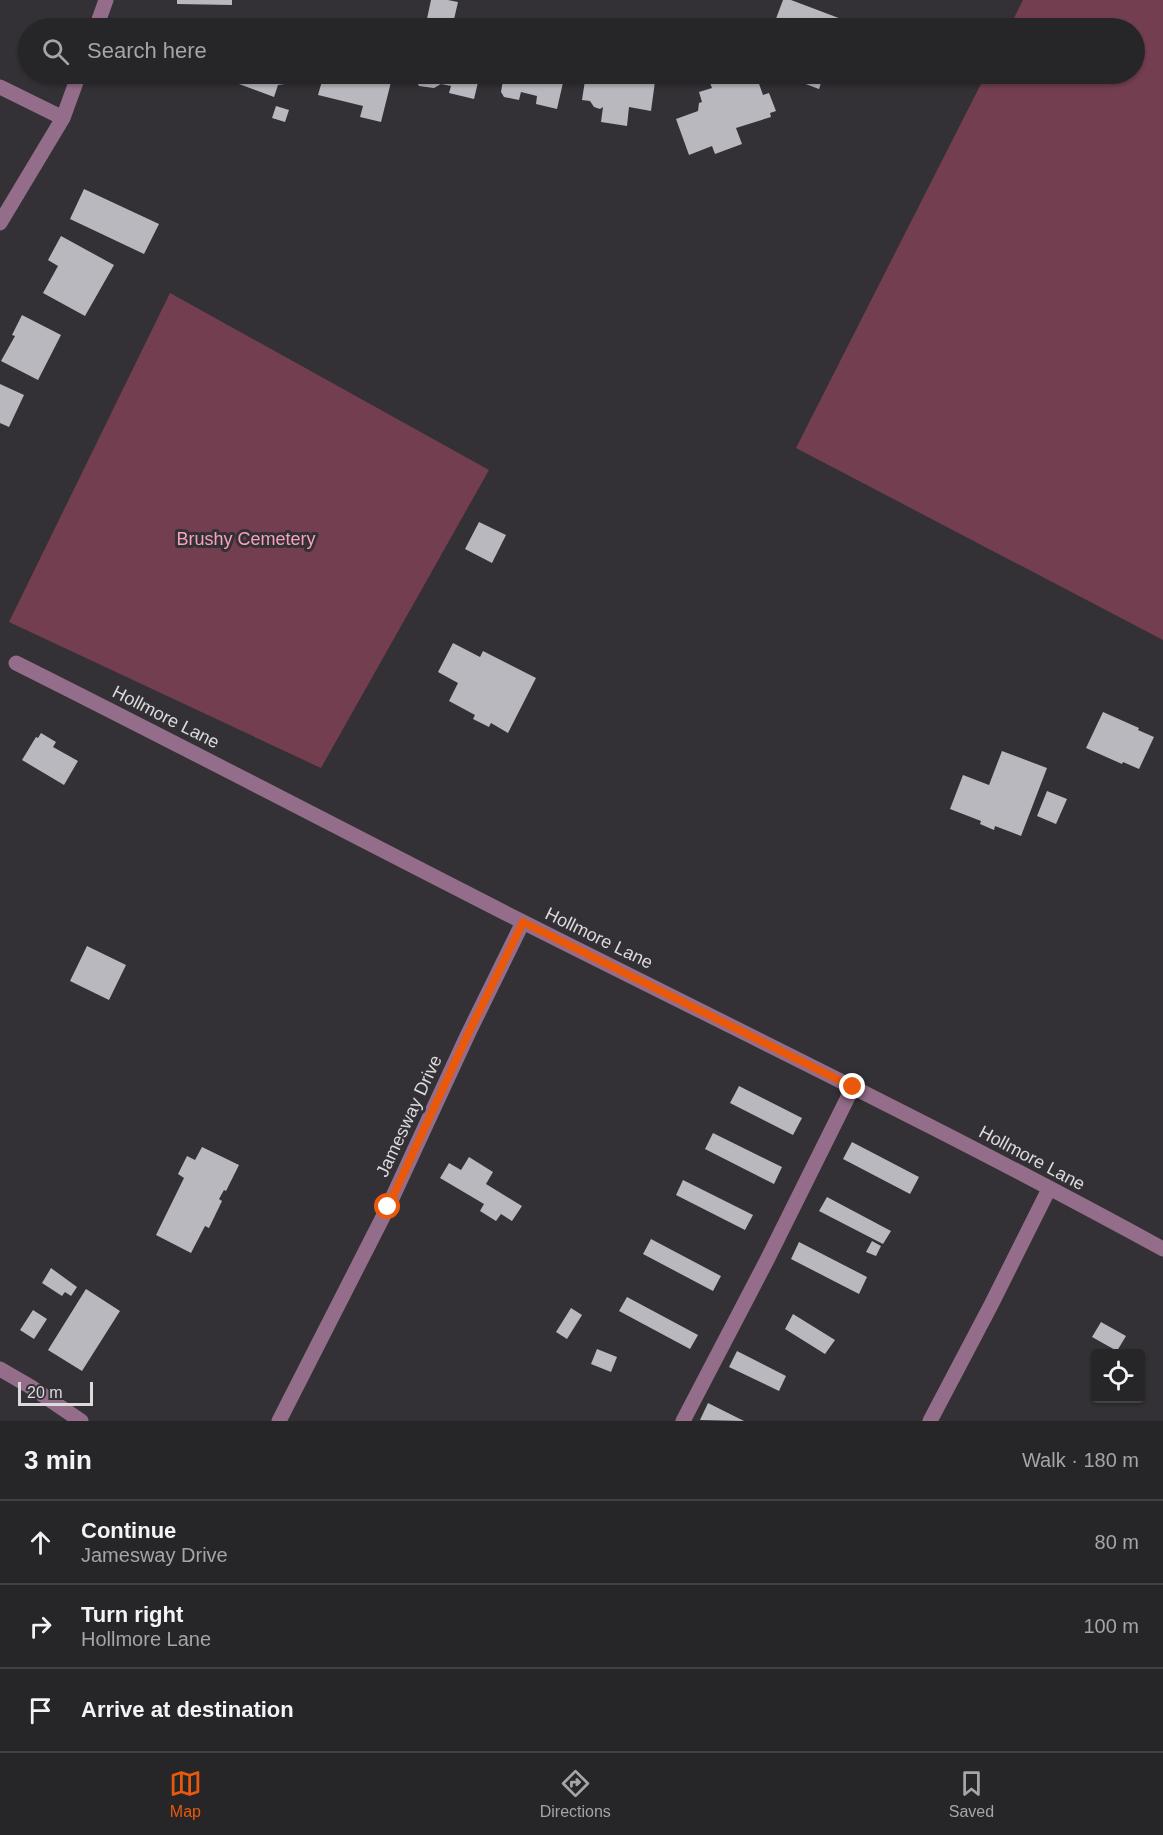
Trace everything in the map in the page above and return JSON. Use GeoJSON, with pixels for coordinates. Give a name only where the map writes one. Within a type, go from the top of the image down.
{"type":"FeatureCollection","features":[{"type":"Feature","properties":{"kind":"street"},"geometry":{"type":"LineString","coordinates":[[100,18],[106,0]]}},
{"type":"Feature","properties":{"kind":"street"},"geometry":{"type":"LineString","coordinates":[[0,223],[63,118],[75,84]]}},
{"type":"Feature","properties":{"kind":"street"},"geometry":{"type":"LineString","coordinates":[[0,87],[63,118]]}},
{"type":"Feature","properties":{"kind":"street","name":"Hollmore Lane"},"geometry":{"type":"LineString","coordinates":[[16,663],[523,922],[853,1087],[1163,1249]]}},
{"type":"Feature","properties":{"kind":"street","name":"Jamesway Drive"},"geometry":{"type":"LineString","coordinates":[[279,1421],[388,1207],[523,922]]}},
{"type":"Feature","properties":{"kind":"street"},"geometry":{"type":"LineString","coordinates":[[683,1421],[767,1260],[853,1087]]}},
{"type":"Feature","properties":{"kind":"street"},"geometry":{"type":"LineString","coordinates":[[930,1421],[1049,1189]]}},
{"type":"Feature","properties":{"kind":"street"},"geometry":{"type":"LineString","coordinates":[[0,1369],[81,1421]]}},
{"type":"Feature","properties":{"kind":"green space"},"geometry":{"type":"Polygon","coordinates":[[[1023,0],[1163,0],[1163,640],[796,448],[981,84],[1145,84],[1145,18],[1014,18],[1023,0]]]}},
{"type":"Feature","properties":{"kind":"green space","name":"Brushy Cemetery"},"geometry":{"type":"Polygon","coordinates":[[[170,293],[489,470],[321,768],[9,622],[170,293]]]}},
{"type":"Feature","properties":{"kind":"building"},"geometry":{"type":"Polygon","coordinates":[[[177,0],[232,0],[232,5],[177,4],[177,0]]]}},
{"type":"Feature","properties":{"kind":"building"},"geometry":{"type":"Polygon","coordinates":[[[431,0],[458,2],[454,18],[427,18],[431,0]]]}},
{"type":"Feature","properties":{"kind":"building"},"geometry":{"type":"Polygon","coordinates":[[[783,0],[791,0],[839,18],[776,18],[783,0]]]}},
{"type":"Feature","properties":{"kind":"building"},"geometry":{"type":"Polygon","coordinates":[[[239,84],[285,84],[278,85],[274,97],[239,84]]]}},
{"type":"Feature","properties":{"kind":"building"},"geometry":{"type":"Polygon","coordinates":[[[321,84],[390,84],[381,122],[360,117],[363,106],[318,95],[321,84]]]}},
{"type":"Feature","properties":{"kind":"building"},"geometry":{"type":"Polygon","coordinates":[[[418,84],[441,84],[434,88],[418,84]]]}},
{"type":"Feature","properties":{"kind":"building"},"geometry":{"type":"Polygon","coordinates":[[[441,84],[478,84],[474,99],[449,93],[451,86],[441,84]]]}},
{"type":"Feature","properties":{"kind":"building"},"geometry":{"type":"Polygon","coordinates":[[[502,84],[563,84],[557,109],[536,104],[537,96],[521,92],[519,100],[504,97],[501,92],[502,84]]]}},
{"type":"Feature","properties":{"kind":"building"},"geometry":{"type":"Polygon","coordinates":[[[584,84],[655,84],[651,111],[629,107],[627,126],[601,122],[603,107],[600,109],[594,107],[590,101],[582,100],[584,84]]]}},
{"type":"Feature","properties":{"kind":"building"},"geometry":{"type":"Polygon","coordinates":[[[710,84],[759,84],[763,95],[769,93],[776,111],[770,113],[771,117],[736,128],[742,144],[715,154],[712,146],[689,155],[676,119],[698,111],[699,103],[702,102],[699,92],[712,88],[710,84]]]}},
{"type":"Feature","properties":{"kind":"building"},"geometry":{"type":"Polygon","coordinates":[[[806,84],[821,84],[819,89],[806,84]]]}},
{"type":"Feature","properties":{"kind":"building"},"geometry":{"type":"Polygon","coordinates":[[[276,106],[289,110],[285,122],[272,118],[276,106]]]}},
{"type":"Feature","properties":{"kind":"building"},"geometry":{"type":"Polygon","coordinates":[[[84,189],[159,224],[144,254],[70,219],[84,189]]]}},
{"type":"Feature","properties":{"kind":"building"},"geometry":{"type":"Polygon","coordinates":[[[61,236],[114,265],[85,316],[43,293],[58,266],[48,260],[61,236]]]}},
{"type":"Feature","properties":{"kind":"building"},"geometry":{"type":"Polygon","coordinates":[[[22,315],[61,335],[38,380],[1,361],[15,336],[12,335],[22,315]]]}},
{"type":"Feature","properties":{"kind":"building"},"geometry":{"type":"Polygon","coordinates":[[[0,384],[24,395],[9,427],[0,423],[0,384]]]}},
{"type":"Feature","properties":{"kind":"building"},"geometry":{"type":"Polygon","coordinates":[[[479,522],[506,535],[492,563],[465,549],[479,522]]]}},
{"type":"Feature","properties":{"kind":"building"},"geometry":{"type":"Polygon","coordinates":[[[453,643],[480,657],[483,651],[536,678],[508,733],[491,723],[489,727],[473,719],[475,715],[449,701],[458,683],[438,672],[453,643]]]}},
{"type":"Feature","properties":{"kind":"building"},"geometry":{"type":"Polygon","coordinates":[[[1103,712],[1154,737],[1139,769],[1086,748],[1103,712]]]}},
{"type":"Feature","properties":{"kind":"building"},"geometry":{"type":"Polygon","coordinates":[[[41,733],[56,742],[53,747],[78,761],[64,785],[22,760],[41,733]]]}},
{"type":"Feature","properties":{"kind":"building"},"geometry":{"type":"Polygon","coordinates":[[[1002,751],[1047,768],[1021,836],[995,826],[994,830],[980,824],[981,821],[950,809],[963,775],[989,785],[1002,751]]]}},
{"type":"Feature","properties":{"kind":"building"},"geometry":{"type":"Polygon","coordinates":[[[1047,791],[1067,799],[1056,824],[1037,816],[1047,791]]]}},
{"type":"Feature","properties":{"kind":"building"},"geometry":{"type":"Polygon","coordinates":[[[87,946],[126,965],[109,1000],[70,981],[87,946]]]}},
{"type":"Feature","properties":{"kind":"building"},"geometry":{"type":"Polygon","coordinates":[[[739,1086],[802,1118],[793,1135],[730,1103],[739,1086]]]}},
{"type":"Feature","properties":{"kind":"building"},"geometry":{"type":"Polygon","coordinates":[[[713,1133],[782,1167],[774,1184],[705,1149],[713,1133]]]}},
{"type":"Feature","properties":{"kind":"building"},"geometry":{"type":"Polygon","coordinates":[[[852,1142],[919,1177],[910,1194],[843,1159],[852,1142]]]}},
{"type":"Feature","properties":{"kind":"building"},"geometry":{"type":"Polygon","coordinates":[[[202,1147],[239,1165],[226,1191],[224,1190],[219,1199],[222,1201],[209,1228],[205,1226],[191,1253],[156,1235],[184,1178],[178,1174],[187,1156],[195,1160],[202,1147]]]}},
{"type":"Feature","properties":{"kind":"building"},"geometry":{"type":"Polygon","coordinates":[[[469,1157],[493,1172],[486,1184],[522,1206],[512,1221],[501,1214],[496,1221],[480,1211],[484,1204],[440,1178],[449,1163],[461,1170],[469,1157]]]}},
{"type":"Feature","properties":{"kind":"building"},"geometry":{"type":"Polygon","coordinates":[[[683,1180],[753,1215],[745,1230],[676,1195],[683,1180]]]}},
{"type":"Feature","properties":{"kind":"building"},"geometry":{"type":"Polygon","coordinates":[[[827,1197],[891,1231],[883,1244],[819,1211],[827,1197]]]}},
{"type":"Feature","properties":{"kind":"building"},"geometry":{"type":"Polygon","coordinates":[[[651,1239],[721,1276],[713,1291],[643,1254],[651,1239]]]}},
{"type":"Feature","properties":{"kind":"building"},"geometry":{"type":"Polygon","coordinates":[[[872,1241],[881,1246],[876,1256],[866,1252],[872,1241]]]}},
{"type":"Feature","properties":{"kind":"building"},"geometry":{"type":"Polygon","coordinates":[[[799,1242],[867,1277],[859,1294],[791,1259],[799,1242]]]}},
{"type":"Feature","properties":{"kind":"building"},"geometry":{"type":"Polygon","coordinates":[[[51,1268],[77,1287],[71,1296],[65,1292],[62,1296],[42,1283],[51,1268]]]}},
{"type":"Feature","properties":{"kind":"building"},"geometry":{"type":"Polygon","coordinates":[[[86,1289],[120,1311],[82,1371],[48,1350],[86,1289]]]}},
{"type":"Feature","properties":{"kind":"building"},"geometry":{"type":"Polygon","coordinates":[[[627,1297],[698,1335],[690,1349],[619,1311],[627,1297]]]}},
{"type":"Feature","properties":{"kind":"building"},"geometry":{"type":"Polygon","coordinates":[[[571,1308],[582,1315],[567,1339],[556,1332],[571,1308]]]}},
{"type":"Feature","properties":{"kind":"building"},"geometry":{"type":"Polygon","coordinates":[[[33,1310],[47,1319],[34,1339],[20,1330],[33,1310]]]}},
{"type":"Feature","properties":{"kind":"building"},"geometry":{"type":"Polygon","coordinates":[[[793,1314],[835,1340],[825,1354],[785,1329],[793,1314]]]}},
{"type":"Feature","properties":{"kind":"building"},"geometry":{"type":"Polygon","coordinates":[[[1101,1322],[1126,1336],[1118,1349],[1113,1349],[1092,1337],[1101,1322]]]}},
{"type":"Feature","properties":{"kind":"building"},"geometry":{"type":"Polygon","coordinates":[[[597,1349],[617,1357],[611,1372],[591,1364],[597,1349]]]}},
{"type":"Feature","properties":{"kind":"building"},"geometry":{"type":"Polygon","coordinates":[[[737,1351],[786,1376],[779,1391],[729,1367],[737,1351]]]}},
{"type":"Feature","properties":{"kind":"building"},"geometry":{"type":"Polygon","coordinates":[[[708,1403],[744,1421],[700,1420],[708,1403]]]}},
{"type":"Feature","properties":{"kind":"route"},"geometry":{"type":"LineString","coordinates":[[388,1207],[523,922],[853,1087]]}}]}
